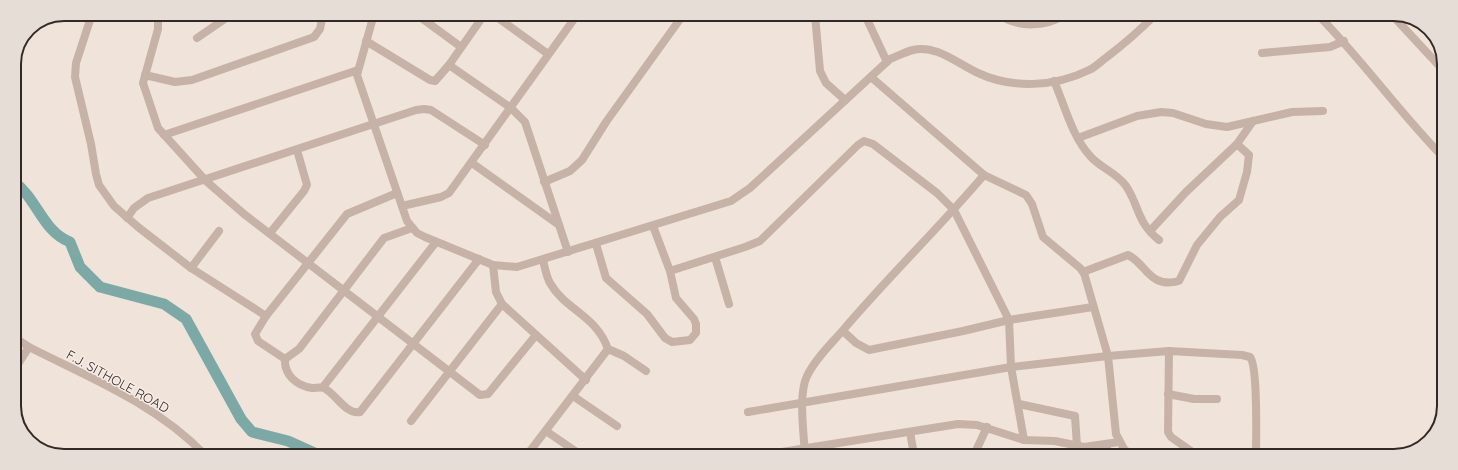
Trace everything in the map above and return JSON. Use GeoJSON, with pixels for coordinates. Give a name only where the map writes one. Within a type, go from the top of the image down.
{"type":"FeatureCollection","features":[{"type":"Feature","properties":{"kind":"street"},"geometry":{"type":"LineString","coordinates":[[90,21],[76,63],[75,77],[77,90],[88,129],[99,185],[114,206],[127,218],[191,268],[266,316]]}},
{"type":"Feature","properties":{"kind":"street"},"geometry":{"type":"LineString","coordinates":[[158,21],[158,29],[142,83],[144,91],[158,128],[206,181],[270,233],[477,393],[486,396],[536,335]]}},
{"type":"Feature","properties":{"kind":"street"},"geometry":{"type":"LineString","coordinates":[[197,38],[222,21]]}},
{"type":"Feature","properties":{"kind":"street"},"geometry":{"type":"LineString","coordinates":[[145,75],[182,82],[205,76],[314,37],[318,34],[321,21]]}},
{"type":"Feature","properties":{"kind":"street"},"geometry":{"type":"LineString","coordinates":[[372,21],[358,70],[359,80],[397,193],[412,228],[417,233],[436,242],[493,265],[517,267],[720,205],[741,195],[887,62],[914,50],[926,50],[941,53],[977,73],[1002,82],[1019,84],[1054,81],[1090,69],[1135,35],[1149,21]]}},
{"type":"Feature","properties":{"kind":"street"},"geometry":{"type":"LineString","coordinates":[[426,21],[461,47]]}},
{"type":"Feature","properties":{"kind":"street"},"geometry":{"type":"LineString","coordinates":[[366,41],[432,81],[439,78],[480,21]]}},
{"type":"Feature","properties":{"kind":"street"},"geometry":{"type":"LineString","coordinates":[[505,21],[548,54]]}},
{"type":"Feature","properties":{"kind":"street"},"geometry":{"type":"LineString","coordinates":[[402,206],[446,196],[456,186],[570,21]]}},
{"type":"Feature","properties":{"kind":"street"},"geometry":{"type":"LineString","coordinates":[[544,182],[570,171],[582,160],[606,122],[679,21]]}},
{"type":"Feature","properties":{"kind":"street"},"geometry":{"type":"LineString","coordinates":[[816,21],[820,71],[826,83],[845,100]]}},
{"type":"Feature","properties":{"kind":"street"},"geometry":{"type":"LineString","coordinates":[[868,21],[887,62]]}},
{"type":"Feature","properties":{"kind":"street"},"geometry":{"type":"LineString","coordinates":[[1012,21],[1017,23],[1039,24],[1052,21]]}},
{"type":"Feature","properties":{"kind":"street"},"geometry":{"type":"LineString","coordinates":[[1326,21],[1437,150]]}},
{"type":"Feature","properties":{"kind":"street"},"geometry":{"type":"LineString","coordinates":[[1399,21],[1437,63]]}},
{"type":"Feature","properties":{"kind":"street"},"geometry":{"type":"LineString","coordinates":[[1262,53],[1330,47],[1344,41]]}},
{"type":"Feature","properties":{"kind":"street"},"geometry":{"type":"LineString","coordinates":[[449,65],[511,108],[525,122],[568,252]]}},
{"type":"Feature","properties":{"kind":"street"},"geometry":{"type":"LineString","coordinates":[[164,135],[358,70]]}},
{"type":"Feature","properties":{"kind":"street"},"geometry":{"type":"LineString","coordinates":[[871,77],[984,175],[1021,191],[1029,198],[1043,237],[1083,272],[1108,356],[1114,423],[1119,442],[1126,449]]}},
{"type":"Feature","properties":{"kind":"street"},"geometry":{"type":"LineString","coordinates":[[1054,81],[1078,138],[1092,158],[1118,176],[1126,186],[1138,214],[1150,231],[1159,240]]}},
{"type":"Feature","properties":{"kind":"street"},"geometry":{"type":"LineString","coordinates":[[127,218],[134,208],[148,198],[206,181],[424,109],[431,110],[445,118],[485,145]]}},
{"type":"Feature","properties":{"kind":"street"},"geometry":{"type":"LineString","coordinates":[[1078,138],[1137,116],[1161,112],[1173,113],[1206,124],[1227,127],[1292,112],[1323,111]]}},
{"type":"Feature","properties":{"kind":"street"},"geometry":{"type":"LineString","coordinates":[[1150,231],[1186,192],[1237,144],[1253,121]]}},
{"type":"Feature","properties":{"kind":"street"},"geometry":{"type":"LineString","coordinates":[[670,270],[715,257],[760,241],[864,140],[881,149],[903,168],[937,193],[954,210],[1008,320],[1011,367],[1019,404],[1024,440]]}},
{"type":"Feature","properties":{"kind":"street"},"geometry":{"type":"LineString","coordinates":[[1083,272],[1128,255],[1134,258],[1152,277],[1162,281],[1179,281],[1197,244],[1220,217],[1239,200],[1250,155],[1237,144]]}},
{"type":"Feature","properties":{"kind":"street"},"geometry":{"type":"LineString","coordinates":[[270,233],[307,185],[297,150]]}},
{"type":"Feature","properties":{"kind":"street"},"geometry":{"type":"LineString","coordinates":[[472,163],[558,224]]}},
{"type":"Feature","properties":{"kind":"street"},"geometry":{"type":"LineString","coordinates":[[805,449],[803,402],[806,377],[843,330],[891,276],[954,210],[984,175]]}},
{"type":"Feature","properties":{"kind":"street"},"geometry":{"type":"LineString","coordinates":[[285,359],[261,344],[255,337],[255,334],[266,316],[349,211],[397,193]]}},
{"type":"Feature","properties":{"kind":"street"},"geometry":{"type":"LineString","coordinates":[[596,244],[606,278],[647,314],[665,338],[672,342],[690,340],[696,332],[696,324],[676,298],[670,270],[653,226]]}},
{"type":"Feature","properties":{"kind":"street"},"geometry":{"type":"LineString","coordinates":[[285,359],[299,349],[343,289],[384,238],[412,228]]}},
{"type":"Feature","properties":{"kind":"street"},"geometry":{"type":"LineString","coordinates":[[191,268],[219,231]]}},
{"type":"Feature","properties":{"kind":"street"},"geometry":{"type":"LineString","coordinates":[[323,387],[436,242]]}},
{"type":"Feature","properties":{"kind":"street"},"geometry":{"type":"LineString","coordinates":[[715,257],[729,304]]}},
{"type":"Feature","properties":{"kind":"street"},"geometry":{"type":"LineString","coordinates":[[285,359],[285,368],[293,380],[308,387],[323,387],[351,410],[360,412],[479,259]]}},
{"type":"Feature","properties":{"kind":"street"},"geometry":{"type":"LineString","coordinates":[[543,260],[546,274],[557,293],[596,326],[603,336],[608,349],[624,356],[646,371]]}},
{"type":"Feature","properties":{"kind":"street"},"geometry":{"type":"LineString","coordinates":[[493,265],[496,292],[502,304],[586,380]]}},
{"type":"Feature","properties":{"kind":"street"},"geometry":{"type":"LineString","coordinates":[[410,422],[502,304]]}},
{"type":"Feature","properties":{"kind":"street"},"geometry":{"type":"LineString","coordinates":[[843,330],[856,343],[868,350],[1008,320],[1093,307]]}},
{"type":"Feature","properties":{"kind":"street","name":"F.J. SITHOLE ROAD"},"geometry":{"type":"LineString","coordinates":[[21,342],[148,408],[171,424],[198,449]]}},
{"type":"Feature","properties":{"kind":"street"},"geometry":{"type":"LineString","coordinates":[[21,359],[29,347]]}},
{"type":"Feature","properties":{"kind":"street"},"geometry":{"type":"LineString","coordinates":[[531,449],[586,380],[608,349]]}},
{"type":"Feature","properties":{"kind":"street"},"geometry":{"type":"LineString","coordinates":[[1169,351],[1168,434],[1188,449]]}},
{"type":"Feature","properties":{"kind":"street"},"geometry":{"type":"LineString","coordinates":[[748,412],[1011,367],[1169,351],[1242,355],[1251,358],[1256,402],[1256,449]]}},
{"type":"Feature","properties":{"kind":"street"},"geometry":{"type":"LineString","coordinates":[[1168,394],[1194,399],[1217,400]]}},
{"type":"Feature","properties":{"kind":"street"},"geometry":{"type":"LineString","coordinates":[[573,396],[618,426]]}},
{"type":"Feature","properties":{"kind":"street"},"geometry":{"type":"LineString","coordinates":[[1019,404],[1075,416],[1077,446]]}},
{"type":"Feature","properties":{"kind":"street"},"geometry":{"type":"LineString","coordinates":[[821,449],[958,424],[987,427],[1024,440],[1055,441],[1077,446],[1090,447],[1119,442]]}},
{"type":"Feature","properties":{"kind":"street"},"geometry":{"type":"LineString","coordinates":[[977,449],[987,427]]}},
{"type":"Feature","properties":{"kind":"street"},"geometry":{"type":"LineString","coordinates":[[546,431],[572,449]]}},
{"type":"Feature","properties":{"kind":"street"},"geometry":{"type":"LineString","coordinates":[[910,432],[913,449]]}},
{"type":"Feature","properties":{"kind":"street"},"geometry":{"type":"LineString","coordinates":[[1107,444],[1107,449]]}},
{"type":"Feature","properties":{"kind":"waterway"},"geometry":{"type":"LineString","coordinates":[[21,188],[53,230],[60,237],[70,242],[80,267],[100,287],[164,304],[186,319],[241,419],[252,432],[288,441],[306,449]]}}]}
